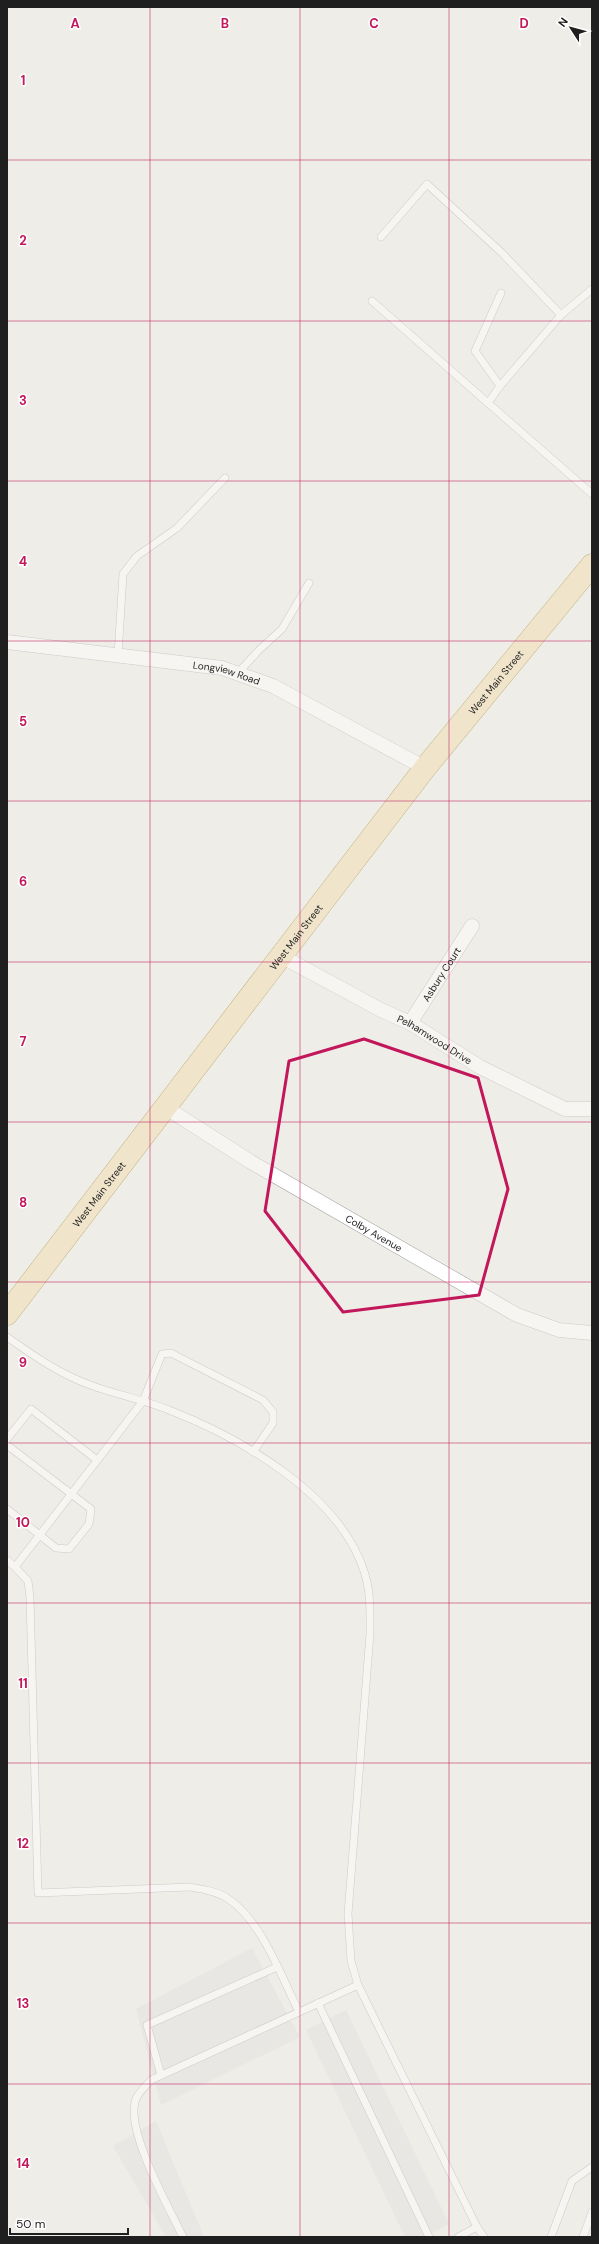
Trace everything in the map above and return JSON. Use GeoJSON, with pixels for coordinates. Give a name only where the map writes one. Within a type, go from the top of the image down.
{"type":"FeatureCollection","features":[{"type":"Feature","properties":{"kind":"main road","name":"West Main Street"},"geometry":{"type":"LineString","coordinates":[[7,1314],[425,768],[592,565]]}},
{"type":"Feature","properties":{"kind":"street","name":"Longview Road"},"geometry":{"type":"LineString","coordinates":[[7,642],[222,668],[273,686],[425,768]]}},
{"type":"Feature","properties":{"kind":"street","name":"Asbury Court"},"geometry":{"type":"LineString","coordinates":[[410,1023],[472,926]]}},
{"type":"Feature","properties":{"kind":"street","name":"Pelhamwood Drive"},"geometry":{"type":"LineString","coordinates":[[281,956],[381,1010],[410,1023],[480,1067],[566,1109],[592,1109]]}},
{"type":"Feature","properties":{"kind":"street","name":"Colby Avenue"},"geometry":{"type":"LineString","coordinates":[[165,1107],[251,1162],[517,1315],[559,1330],[592,1333]]}},
{"type":"Feature","properties":{"kind":"lane"},"geometry":{"type":"LineString","coordinates":[[381,237],[427,184],[502,254],[561,315]]}},
{"type":"Feature","properties":{"kind":"lane"},"geometry":{"type":"LineString","coordinates":[[488,403],[500,386],[561,315],[592,289]]}},
{"type":"Feature","properties":{"kind":"lane"},"geometry":{"type":"LineString","coordinates":[[500,386],[475,351],[501,293]]}},
{"type":"Feature","properties":{"kind":"lane"},"geometry":{"type":"LineString","coordinates":[[372,301],[592,494]]}},
{"type":"Feature","properties":{"kind":"lane"},"geometry":{"type":"LineString","coordinates":[[118,655],[123,574],[137,556],[177,528],[225,478]]}},
{"type":"Feature","properties":{"kind":"lane"},"geometry":{"type":"LineString","coordinates":[[237,674],[259,650],[282,629],[309,583]]}},
{"type":"Feature","properties":{"kind":"lane"},"geometry":{"type":"LineString","coordinates":[[7,1337],[60,1372],[93,1386],[169,1410],[208,1428],[253,1452],[298,1484],[330,1511],[348,1536],[358,1555],[370,1596],[370,1634],[348,1914],[351,1961],[358,1986],[477,2228],[484,2237]]}},
{"type":"Feature","properties":{"kind":"lane"},"geometry":{"type":"LineString","coordinates":[[15,1567],[143,1401],[162,1354],[171,1353],[263,1400],[273,1412],[273,1423],[253,1452]]}},
{"type":"Feature","properties":{"kind":"lane"},"geometry":{"type":"LineString","coordinates":[[7,1439],[31,1409],[97,1460]]}},
{"type":"Feature","properties":{"kind":"lane"},"geometry":{"type":"LineString","coordinates":[[7,1445],[92,1509],[89,1524],[69,1549],[56,1548],[7,1509]]}},
{"type":"Feature","properties":{"kind":"lane"},"geometry":{"type":"LineString","coordinates":[[7,1560],[28,1581],[30,1596],[38,1892],[189,1887],[215,1893],[228,1898],[242,1911],[264,1942],[299,2012]]}},
{"type":"Feature","properties":{"kind":"lane"},"geometry":{"type":"LineString","coordinates":[[161,2075],[147,2025],[277,1968]]}},
{"type":"Feature","properties":{"kind":"lane"},"geometry":{"type":"LineString","coordinates":[[183,2237],[137,2136],[133,2116],[135,2100],[151,2080],[358,1986]]}},
{"type":"Feature","properties":{"kind":"lane"},"geometry":{"type":"LineString","coordinates":[[318,2003],[429,2237]]}},
{"type":"Feature","properties":{"kind":"lane"},"geometry":{"type":"LineString","coordinates":[[551,2237],[572,2181],[592,2167]]}},
{"type":"Feature","properties":{"kind":"lane"},"geometry":{"type":"LineString","coordinates":[[583,2237],[592,2212]]}},
{"type":"Feature","properties":{"kind":"lane"},"geometry":{"type":"LineString","coordinates":[[458,2237],[477,2228]]}},
{"type":"Feature","properties":{"kind":"highlighted area"},"geometry":{"type":"Polygon","coordinates":[[[364,1039],[478,1078],[508,1189],[479,1295],[343,1312],[265,1211],[289,1061],[364,1039]]]}},
{"type":"Feature","properties":{"kind":"shaded area"},"geometry":{"type":"Polygon","coordinates":[[[252,1948],[300,2037],[161,2105],[136,2009],[252,1948]]]}},
{"type":"Feature","properties":{"kind":"shaded area"},"geometry":{"type":"Polygon","coordinates":[[[346,2010],[449,2224],[425,2237],[405,2237],[306,2030],[346,2010]]]}},
{"type":"Feature","properties":{"kind":"shaded area"},"geometry":{"type":"Polygon","coordinates":[[[156,2121],[204,2237],[166,2237],[113,2146],[156,2121]]]}}]}
